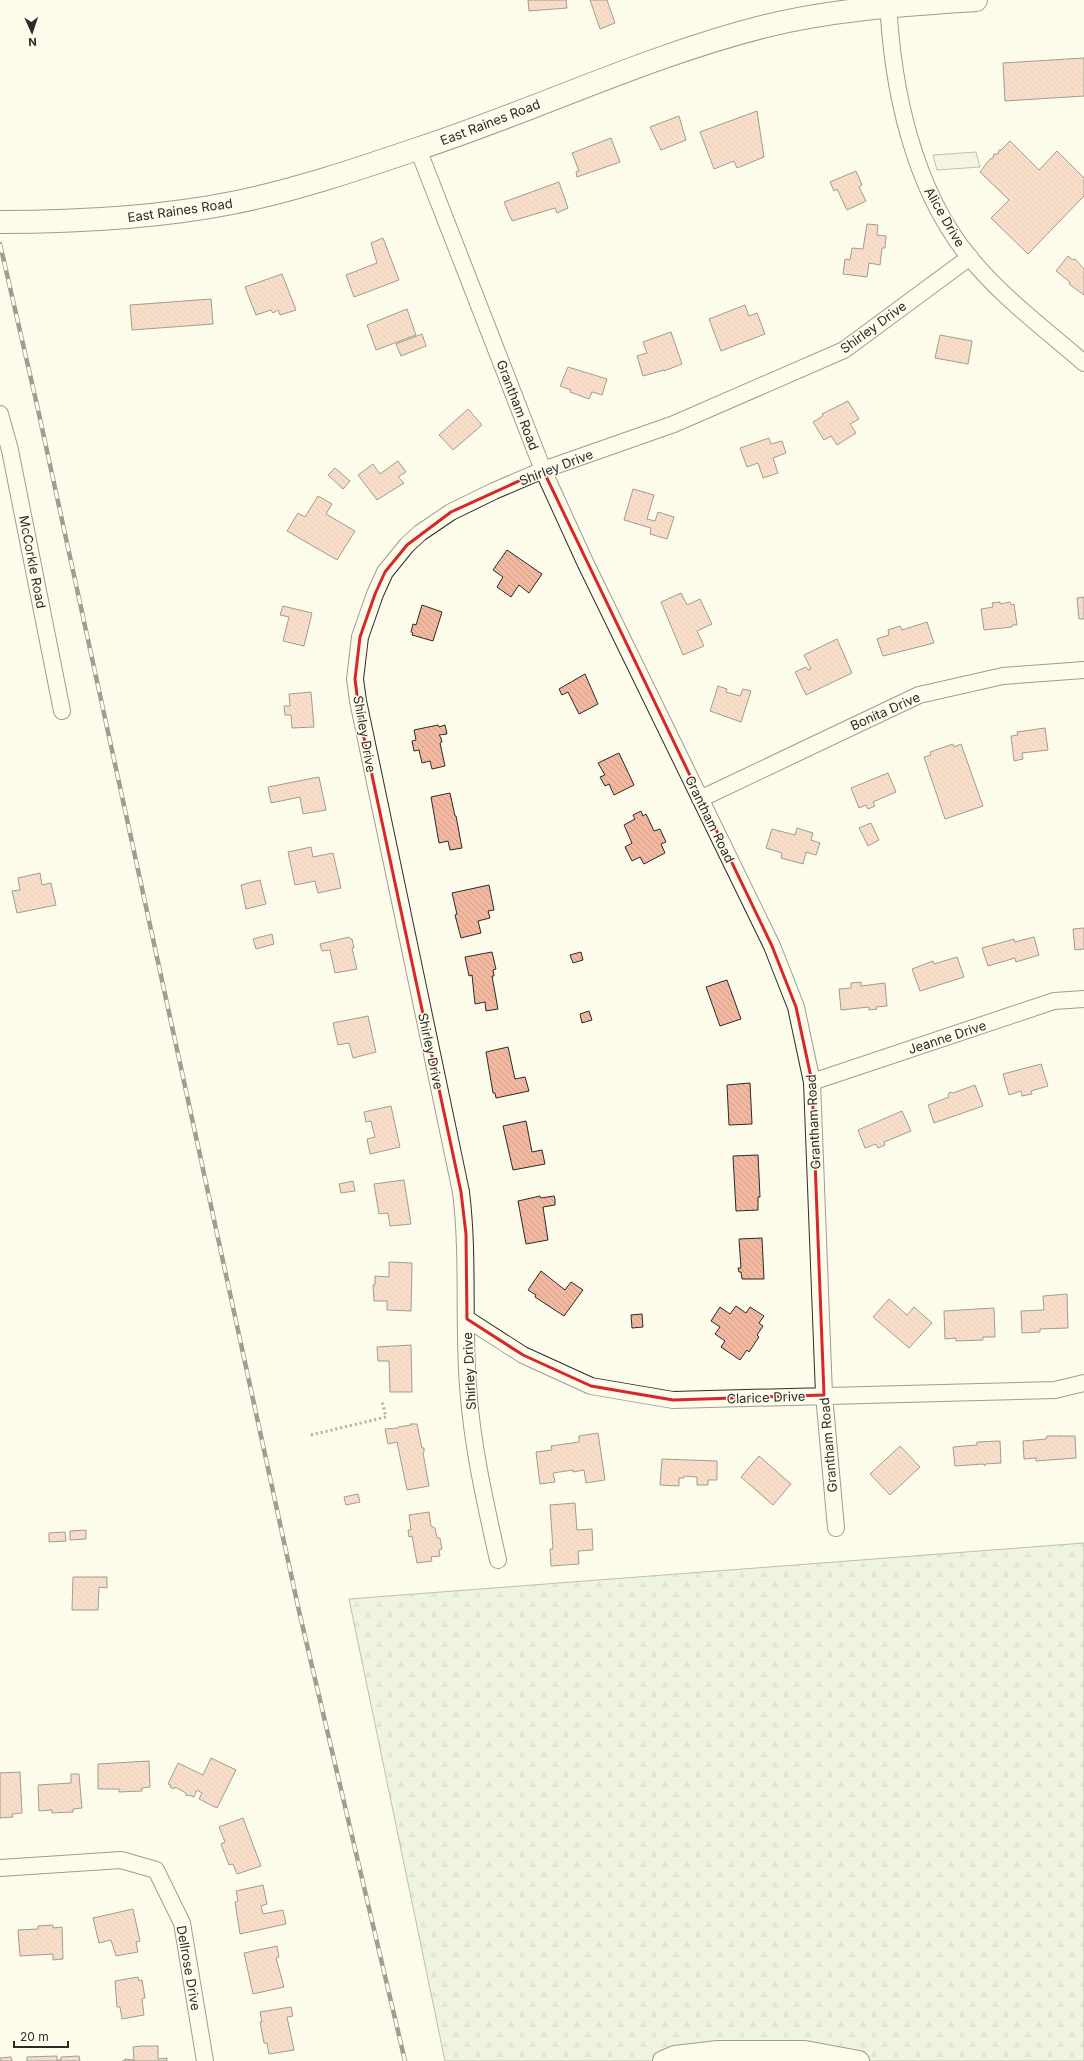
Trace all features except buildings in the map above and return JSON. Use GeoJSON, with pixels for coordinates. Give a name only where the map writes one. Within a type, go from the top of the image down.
{"type":"FeatureCollection","features":[{"type":"Feature","properties":{"kind":"main road","name":"East Raines Road"},"geometry":{"type":"LineString","coordinates":[[0,222],[48,222],[116,218],[231,203],[274,193],[418,149],[652,62],[755,29],[802,17],[888,3],[976,0]]}},
{"type":"Feature","properties":{"kind":"street","name":"Alice Drive"},"geometry":{"type":"LineString","coordinates":[[888,3],[892,52],[913,148],[923,178],[938,209],[970,258],[998,288],[1084,362]]}},
{"type":"Feature","properties":{"kind":"street","name":"Grantham Road"},"geometry":{"type":"LineString","coordinates":[[418,149],[543,470],[772,946],[796,1007],[812,1082],[824,1395],[836,1528]]}},
{"type":"Feature","properties":{"kind":"street","name":"Shirley Drive"},"geometry":{"type":"LineString","coordinates":[[498,1560],[480,1482],[472,1428],[468,1386],[466,1234],[461,1192],[360,719],[355,679],[360,637],[375,594],[385,572],[407,545],[420,533],[451,512],[543,470],[674,424],[844,350],[970,258]]}},
{"type":"Feature","properties":{"kind":"street","name":"McCorkle Road"},"geometry":{"type":"LineString","coordinates":[[0,414],[10,450],[62,711]]}},
{"type":"Feature","properties":{"kind":"street","name":"Bonita Drive"},"geometry":{"type":"LineString","coordinates":[[700,799],[919,695],[1003,676],[1084,670]]}},
{"type":"Feature","properties":{"kind":"street","name":"Jeanne Drive"},"geometry":{"type":"LineString","coordinates":[[812,1082],[1054,1001],[1084,999]]}},
{"type":"Feature","properties":{"kind":"street","name":"Clarice Drive"},"geometry":{"type":"LineString","coordinates":[[467,1319],[524,1355],[591,1386],[673,1400],[1055,1390],[1084,1383]]}},
{"type":"Feature","properties":{"kind":"street","name":"Dellrose Drive"},"geometry":{"type":"LineString","coordinates":[[0,1868],[121,1860],[156,1870],[182,1923],[205,2061]]}},
{"type":"Feature","properties":{"kind":"street"},"geometry":{"type":"LineString","coordinates":[[671,2059],[718,2051],[806,2051],[859,2061]]}},
{"type":"Feature","properties":{"kind":"highlighted area"},"geometry":{"type":"Polygon","coordinates":[[[543,470],[772,946],[796,1007],[812,1082],[824,1395],[673,1400],[591,1386],[523,1355],[467,1319],[466,1234],[461,1192],[360,719],[355,679],[360,637],[375,594],[385,572],[407,545],[451,512],[543,470]]]}},
{"type":"Feature","properties":{"kind":"green space"},"geometry":{"type":"Polygon","coordinates":[[[1084,1543],[1084,2061],[445,2061],[349,1599],[1084,1543]]]}},
{"type":"Feature","properties":{"kind":"shaded area"},"geometry":{"type":"Polygon","coordinates":[[[976,152],[980,167],[937,170],[933,155],[976,152]]]}},
{"type":"Feature","properties":{"kind":"railway"},"geometry":{"type":"LineString","coordinates":[[0,244],[37,405],[299,1611],[405,2061]]}},
{"type":"Feature","properties":{"kind":"hedge"},"geometry":{"type":"LineString","coordinates":[[311,1435],[386,1417],[382,1401]]}}]}
